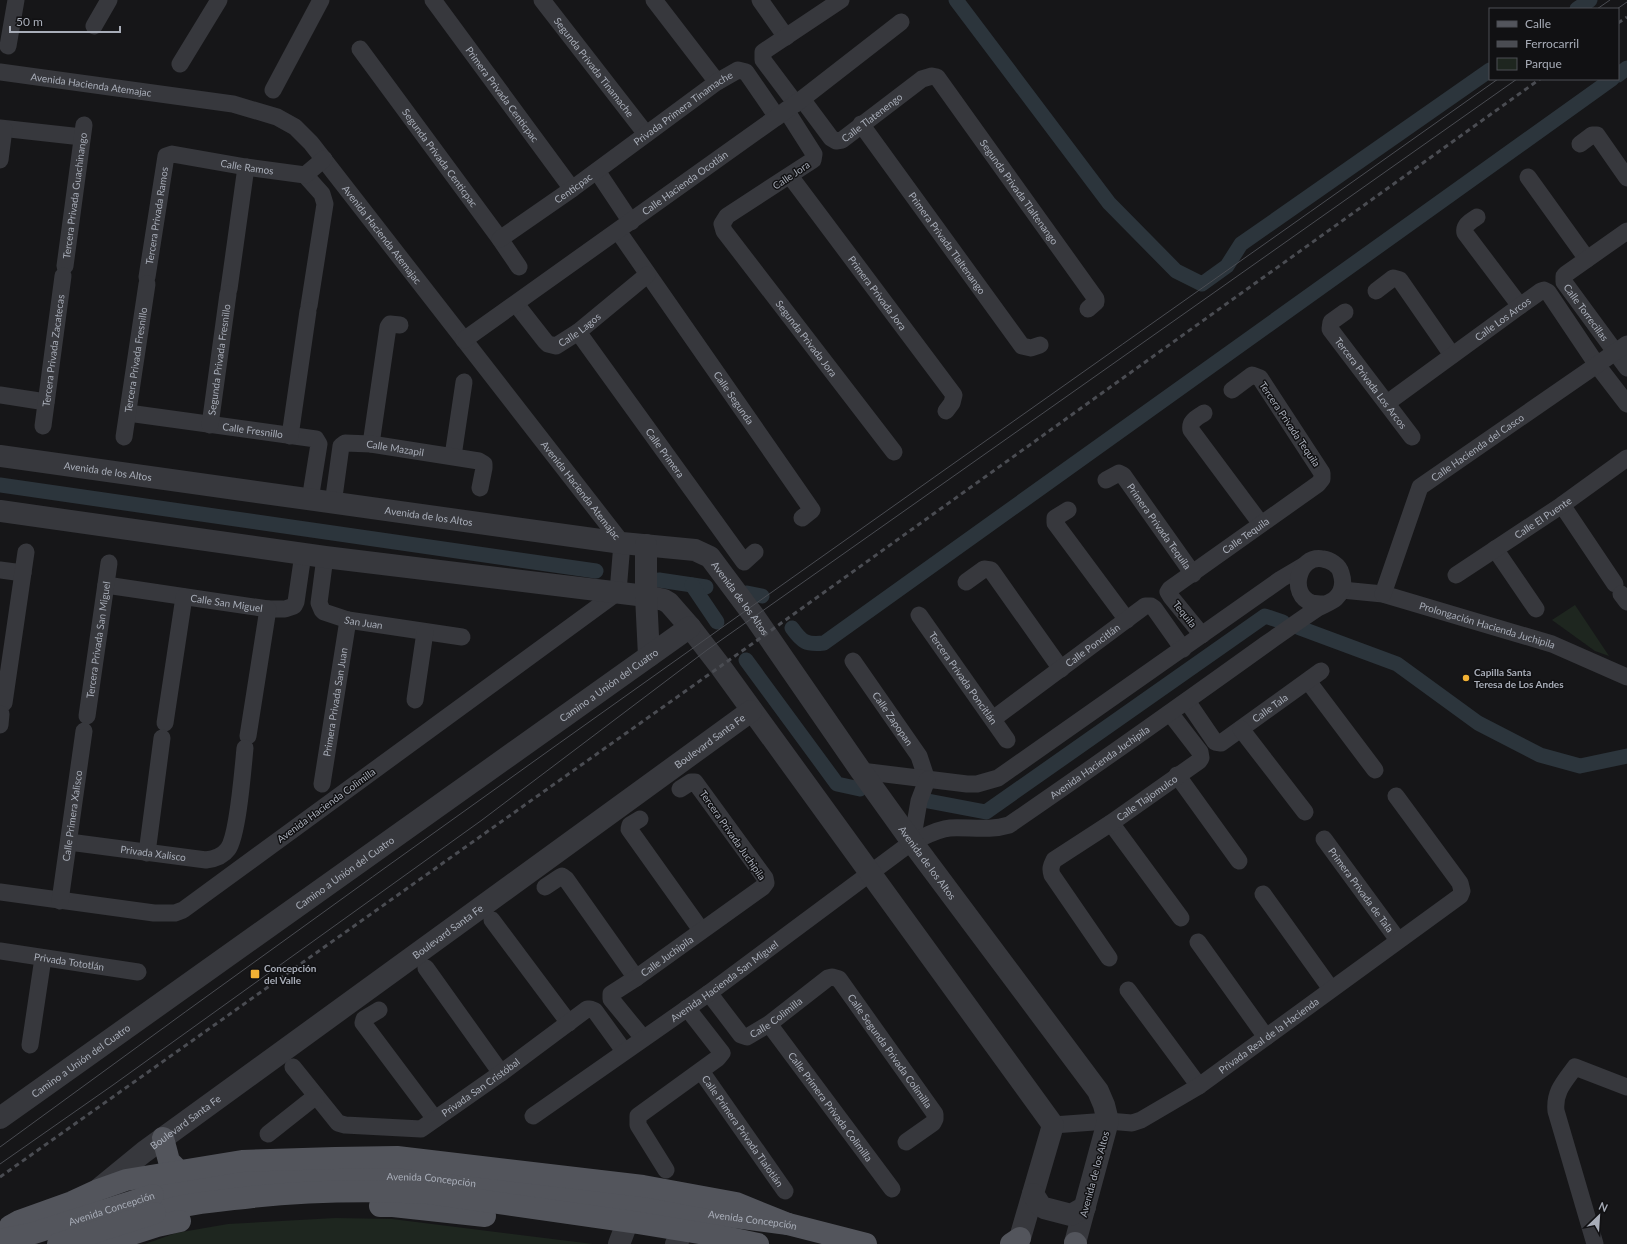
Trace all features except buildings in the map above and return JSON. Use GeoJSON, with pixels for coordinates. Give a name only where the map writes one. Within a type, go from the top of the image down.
{"type":"FeatureCollection","features":[{"type":"Feature","properties":{"kind":"main road"},"geometry":{"type":"LineString","coordinates":[[163,1138],[169,1161],[179,1171]]}},
{"type":"Feature","properties":{"kind":"main road"},"geometry":{"type":"LineString","coordinates":[[8,1244],[6,1236],[10,1226],[19,1221],[72,1202],[98,1190],[126,1180],[242,1161],[397,1157],[643,1186],[736,1203],[788,1224]]}},
{"type":"Feature","properties":{"kind":"main road","name":"Avenida Concepción"},"geometry":{"type":"LineString","coordinates":[[58,1244],[154,1204],[192,1186],[261,1179],[341,1175],[429,1177],[788,1224],[866,1244]]}},
{"type":"Feature","properties":{"kind":"main road","name":"Avenida Concepción"},"geometry":{"type":"LineString","coordinates":[[0,1240],[154,1204],[206,1202],[285,1194],[402,1192],[429,1194],[639,1223],[758,1244]]}},
{"type":"Feature","properties":{"kind":"main road"},"geometry":{"type":"LineString","coordinates":[[101,1244],[156,1226],[225,1213],[336,1206],[393,1206],[622,1238],[683,1243]]}},
{"type":"Feature","properties":{"kind":"street"},"geometry":{"type":"LineString","coordinates":[[94,26],[109,0]]}},
{"type":"Feature","properties":{"kind":"street"},"geometry":{"type":"LineString","coordinates":[[180,64],[219,0]]}},
{"type":"Feature","properties":{"kind":"street"},"geometry":{"type":"LineString","coordinates":[[274,90],[321,0]]}},
{"type":"Feature","properties":{"kind":"street","name":"Primera Privada Centicpac"},"geometry":{"type":"LineString","coordinates":[[433,0],[572,189]]}},
{"type":"Feature","properties":{"kind":"street","name":"Segunda Privada Tinamache"},"geometry":{"type":"LineString","coordinates":[[542,0],[646,134]]}},
{"type":"Feature","properties":{"kind":"street"},"geometry":{"type":"LineString","coordinates":[[654,0],[717,82]]}},
{"type":"Feature","properties":{"kind":"street"},"geometry":{"type":"LineString","coordinates":[[760,0],[786,37]]}},
{"type":"Feature","properties":{"kind":"street"},"geometry":{"type":"LineString","coordinates":[[790,108],[762,57],[765,49],[786,37],[841,0]]}},
{"type":"Feature","properties":{"kind":"street"},"geometry":{"type":"LineString","coordinates":[[8,46],[10,8]]}},
{"type":"Feature","properties":{"kind":"street","name":"Calle Hacienda Ocotlán"},"geometry":{"type":"LineString","coordinates":[[464,340],[790,108],[901,22]]}},
{"type":"Feature","properties":{"kind":"street","name":"Segunda Privada Centicpac"},"geometry":{"type":"LineString","coordinates":[[360,49],[519,267]]}},
{"type":"Feature","properties":{"kind":"street","name":"Privada Primera Tinamache"},"geometry":{"type":"LineString","coordinates":[[597,171],[717,82],[738,70],[744,71],[790,108]]}},
{"type":"Feature","properties":{"kind":"street","name":"Avenida Hacienda Atemajac"},"geometry":{"type":"LineString","coordinates":[[0,72],[233,104],[256,110],[277,118],[294,127],[311,143],[324,159],[622,543],[618,592]]}},
{"type":"Feature","properties":{"kind":"street","name":"Calle Tlatenengo"},"geometry":{"type":"LineString","coordinates":[[790,108],[833,140],[842,140],[861,124],[922,79],[932,76]]}},
{"type":"Feature","properties":{"kind":"street","name":"Segunda Privada Tlaltenango"},"geometry":{"type":"LineString","coordinates":[[932,76],[940,80],[1096,299],[1095,304],[1088,309]]}},
{"type":"Feature","properties":{"kind":"street","name":"Calle Jora"},"geometry":{"type":"LineString","coordinates":[[722,224],[727,216],[812,162],[814,154],[790,108]]}},
{"type":"Feature","properties":{"kind":"street","name":"Primera Privada Tlaltenango"},"geometry":{"type":"LineString","coordinates":[[861,124],[1022,346],[1031,348],[1040,345]]}},
{"type":"Feature","properties":{"kind":"street"},"geometry":{"type":"LineString","coordinates":[[0,160],[2,128]]}},
{"type":"Feature","properties":{"kind":"street","name":"Tercera Privada Guachinango"},"geometry":{"type":"LineString","coordinates":[[2,128],[83,131],[64,271]]}},
{"type":"Feature","properties":{"kind":"street"},"geometry":{"type":"LineString","coordinates":[[1580,144],[1592,135],[1597,135],[1627,178]]}},
{"type":"Feature","properties":{"kind":"street","name":"Calle Ramos"},"geometry":{"type":"LineString","coordinates":[[166,156],[172,154],[246,167],[305,175]]}},
{"type":"Feature","properties":{"kind":"street","name":"Tercera Privada Ramos"},"geometry":{"type":"LineString","coordinates":[[147,280],[166,156]]}},
{"type":"Feature","properties":{"kind":"street"},"geometry":{"type":"LineString","coordinates":[[290,436],[325,204],[322,194],[305,175],[324,159]]}},
{"type":"Feature","properties":{"kind":"street","name":"Segunda Privada Fresnillo"},"geometry":{"type":"LineString","coordinates":[[210,425],[246,167]]}},
{"type":"Feature","properties":{"kind":"street","name":"Centicpac"},"geometry":{"type":"LineString","coordinates":[[500,239],[597,171],[647,275]]}},
{"type":"Feature","properties":{"kind":"street","name":"Primera Privada Jora"},"geometry":{"type":"LineString","coordinates":[[790,176],[954,396],[952,404],[946,411]]}},
{"type":"Feature","properties":{"kind":"street"},"geometry":{"type":"LineString","coordinates":[[1528,177],[1586,259]]}},
{"type":"Feature","properties":{"kind":"street"},"geometry":{"type":"LineString","coordinates":[[1477,217],[1466,225],[1464,229],[1465,233],[1520,306]]}},
{"type":"Feature","properties":{"kind":"street","name":"Segunda Privada Jora"},"geometry":{"type":"LineString","coordinates":[[722,224],[728,237],[894,452]]}},
{"type":"Feature","properties":{"kind":"street","name":"Calle Torrecillas"},"geometry":{"type":"LineString","coordinates":[[1621,348],[1564,282],[1564,276],[1627,231]]}},
{"type":"Feature","properties":{"kind":"street","name":"Tercera Privada Zacatecas"},"geometry":{"type":"LineString","coordinates":[[43,426],[64,271]]}},
{"type":"Feature","properties":{"kind":"street","name":"Calle Lagos"},"geometry":{"type":"LineString","coordinates":[[516,304],[548,344],[556,346],[578,332],[647,275]]}},
{"type":"Feature","properties":{"kind":"street","name":"Calle Segunda"},"geometry":{"type":"LineString","coordinates":[[647,275],[812,510],[802,518]]}},
{"type":"Feature","properties":{"kind":"street"},"geometry":{"type":"LineString","coordinates":[[1376,291],[1393,278],[1400,280],[1452,355]]}},
{"type":"Feature","properties":{"kind":"street","name":"Tercera Privada Fresnillo"},"geometry":{"type":"LineString","coordinates":[[124,437],[147,280]]}},
{"type":"Feature","properties":{"kind":"street","name":"Calle Los Arcos"},"geometry":{"type":"LineString","coordinates":[[1387,403],[1540,291],[1547,291],[1597,365]]}},
{"type":"Feature","properties":{"kind":"street","name":"Tercera Privada Los Arcos"},"geometry":{"type":"LineString","coordinates":[[1345,312],[1331,322],[1330,329],[1412,437]]}},
{"type":"Feature","properties":{"kind":"street"},"geometry":{"type":"LineString","coordinates":[[371,444],[388,327],[390,324],[400,325]]}},
{"type":"Feature","properties":{"kind":"street","name":"Calle Primera"},"geometry":{"type":"LineString","coordinates":[[578,332],[744,562],[755,552]]}},
{"type":"Feature","properties":{"kind":"street"},"geometry":{"type":"LineString","coordinates":[[1621,348],[1627,368]]}},
{"type":"Feature","properties":{"kind":"street","name":"Calle Hacienda del Casco"},"geometry":{"type":"LineString","coordinates":[[1383,594],[1420,487],[1621,348]]}},
{"type":"Feature","properties":{"kind":"street"},"geometry":{"type":"LineString","coordinates":[[1597,365],[1627,404]]}},
{"type":"Feature","properties":{"kind":"street","name":"Tercera Privada Tequila"},"geometry":{"type":"LineString","coordinates":[[1232,390],[1252,375],[1258,377],[1322,473],[1322,479]]}},
{"type":"Feature","properties":{"kind":"street"},"geometry":{"type":"LineString","coordinates":[[453,456],[464,382]]}},
{"type":"Feature","properties":{"kind":"street"},"geometry":{"type":"LineString","coordinates":[[0,395],[46,402]]}},
{"type":"Feature","properties":{"kind":"street","name":"Calle Fresnillo"},"geometry":{"type":"LineString","coordinates":[[128,413],[312,438],[318,441],[319,444],[310,500]]}},
{"type":"Feature","properties":{"kind":"street"},"geometry":{"type":"LineString","coordinates":[[1204,413],[1192,422],[1191,430],[1261,524]]}},
{"type":"Feature","properties":{"kind":"street","name":"Calle Mazapil"},"geometry":{"type":"LineString","coordinates":[[334,504],[342,444],[345,442],[371,444],[479,461],[484,464],[480,488]]}},
{"type":"Feature","properties":{"kind":"street","name":"Avenida de los Altos"},"geometry":{"type":"LineString","coordinates":[[0,456],[334,504],[622,543],[695,550],[710,557],[754,616],[912,842],[1098,1091],[1104,1105],[1108,1121],[1075,1244]]}},
{"type":"Feature","properties":{"kind":"street","name":"Calle El Puente"},"geometry":{"type":"LineString","coordinates":[[1456,575],[1562,505],[1627,458]]}},
{"type":"Feature","properties":{"kind":"street","name":"Primera Privada Tequila"},"geometry":{"type":"LineString","coordinates":[[1106,480],[1119,473],[1123,475],[1193,574]]}},
{"type":"Feature","properties":{"kind":"street","name":"Calle Tequila"},"geometry":{"type":"LineString","coordinates":[[1168,592],[1171,587],[1193,574],[1318,484],[1322,479]]}},
{"type":"Feature","properties":{"kind":"street"},"geometry":{"type":"LineString","coordinates":[[1562,505],[1621,594]]}},
{"type":"Feature","properties":{"kind":"street"},"geometry":{"type":"LineString","coordinates":[[1068,510],[1055,518],[1055,523],[1127,620]]}},
{"type":"Feature","properties":{"kind":"street"},"geometry":{"type":"LineString","coordinates":[[0,511],[325,557],[618,592],[646,596],[664,600],[669,603],[690,627],[1053,1125],[1033,1194],[1016,1242]]}},
{"type":"Feature","properties":{"kind":"street"},"geometry":{"type":"LineString","coordinates":[[646,545],[646,596],[650,656]]}},
{"type":"Feature","properties":{"kind":"street"},"geometry":{"type":"LineString","coordinates":[[1495,549],[1536,609]]}},
{"type":"Feature","properties":{"kind":"street"},"geometry":{"type":"LineString","coordinates":[[2,714],[26,552]]}},
{"type":"Feature","properties":{"kind":"street","name":"Calle San Miguel"},"geometry":{"type":"LineString","coordinates":[[106,585],[268,609],[285,609],[294,606],[297,598],[303,554]]}},
{"type":"Feature","properties":{"kind":"street","name":"San Juan"},"geometry":{"type":"LineString","coordinates":[[325,557],[320,607],[328,614],[348,620],[462,637]]}},
{"type":"Feature","properties":{"kind":"street"},"geometry":{"type":"LineString","coordinates":[[861,771],[928,780],[977,784],[998,778],[1183,649],[1281,578],[1311,560],[1322,558],[1333,562],[1341,571],[1343,581],[1342,590],[1336,599],[1324,604],[1312,603],[1304,597],[1298,589],[1298,578],[1303,566]]}},
{"type":"Feature","properties":{"kind":"street","name":"Tercera Privada San Miguel"},"geometry":{"type":"LineString","coordinates":[[85,723],[109,563]]}},
{"type":"Feature","properties":{"kind":"street"},"geometry":{"type":"LineString","coordinates":[[966,582],[984,569],[991,570],[1061,669]]}},
{"type":"Feature","properties":{"kind":"street"},"geometry":{"type":"LineString","coordinates":[[0,570],[23,574]]}},
{"type":"Feature","properties":{"kind":"street","name":"Prolongación Hacienda Juchipila"},"geometry":{"type":"LineString","coordinates":[[1342,590],[1383,594],[1552,644],[1627,677]]}},
{"type":"Feature","properties":{"kind":"street","name":"Avenida Hacienda Colimilla"},"geometry":{"type":"LineString","coordinates":[[0,892],[60,901],[164,913],[175,913],[183,910],[618,592]]}},
{"type":"Feature","properties":{"kind":"street","name":"Tequila"},"geometry":{"type":"LineString","coordinates":[[1168,592],[1202,635]]}},
{"type":"Feature","properties":{"kind":"street"},"geometry":{"type":"LineString","coordinates":[[147,853],[163,730],[184,597]]}},
{"type":"Feature","properties":{"kind":"street","name":"Avenida Hacienda Juchipila"},"geometry":{"type":"LineString","coordinates":[[912,842],[950,828],[991,829],[1009,826],[1292,625],[1324,604]]}},
{"type":"Feature","properties":{"kind":"street","name":"Calle Poncitlán"},"geometry":{"type":"LineString","coordinates":[[993,719],[1145,606],[1151,606],[1154,608],[1183,649]]}},
{"type":"Feature","properties":{"kind":"street","name":"Privada Xalisco"},"geometry":{"type":"LineString","coordinates":[[69,842],[206,860],[216,858],[231,844],[234,834],[268,609]]}},
{"type":"Feature","properties":{"kind":"street","name":"Tercera Privada Poncitlán"},"geometry":{"type":"LineString","coordinates":[[919,615],[1007,740]]}},
{"type":"Feature","properties":{"kind":"street","name":"Primera Privada San Juan"},"geometry":{"type":"LineString","coordinates":[[322,784],[348,620]]}},
{"type":"Feature","properties":{"kind":"street","name":"Camino a Unión del Cuatro"},"geometry":{"type":"LineString","coordinates":[[0,1118],[690,627]]}},
{"type":"Feature","properties":{"kind":"street"},"geometry":{"type":"LineString","coordinates":[[415,700],[425,632]]}},
{"type":"Feature","properties":{"kind":"street","name":"Calle Zapopan"},"geometry":{"type":"LineString","coordinates":[[853,661],[919,756],[928,780]]}},
{"type":"Feature","properties":{"kind":"street","name":"Calle Tala"},"geometry":{"type":"LineString","coordinates":[[1187,701],[1215,742],[1221,743],[1314,676],[1375,770]]}},
{"type":"Feature","properties":{"kind":"street","name":"Boulevard Santa Fe"},"geometry":{"type":"LineString","coordinates":[[98,1190],[163,1138],[751,711]]}},
{"type":"Feature","properties":{"kind":"street","name":"Calle Tlajomulco"},"geometry":{"type":"LineString","coordinates":[[1109,958],[1050,870],[1054,860],[1111,823],[1199,760],[1201,755],[1200,752],[1170,713]]}},
{"type":"Feature","properties":{"kind":"street","name":"Calle Primera Xalisco"},"geometry":{"type":"LineString","coordinates":[[60,901],[85,723]]}},
{"type":"Feature","properties":{"kind":"street"},"geometry":{"type":"LineString","coordinates":[[1241,729],[1305,812]]}},
{"type":"Feature","properties":{"kind":"street"},"geometry":{"type":"LineString","coordinates":[[1178,774],[1239,861]]}},
{"type":"Feature","properties":{"kind":"street"},"geometry":{"type":"LineString","coordinates":[[912,842],[919,801],[928,780]]}},
{"type":"Feature","properties":{"kind":"street","name":"Tercera Privada Juchipila"},"geometry":{"type":"LineString","coordinates":[[680,789],[691,782],[695,782],[765,878],[766,883]]}},
{"type":"Feature","properties":{"kind":"street","name":"Privada Real de la Hacienda"},"geometry":{"type":"LineString","coordinates":[[1053,1125],[1108,1121],[1124,1123],[1141,1120],[1199,1086],[1460,896],[1462,891],[1460,883],[1396,796]]}},
{"type":"Feature","properties":{"kind":"street"},"geometry":{"type":"LineString","coordinates":[[640,819],[630,825],[629,829],[701,930]]}},
{"type":"Feature","properties":{"kind":"street"},"geometry":{"type":"LineString","coordinates":[[1111,823],[1181,918]]}},
{"type":"Feature","properties":{"kind":"street","name":"Primera Privada de Tala"},"geometry":{"type":"LineString","coordinates":[[1324,839],[1398,940]]}},
{"type":"Feature","properties":{"kind":"street","name":"Avenida Hacienda San Miguel"},"geometry":{"type":"LineString","coordinates":[[533,1116],[624,1051],[709,994],[912,842]]}},
{"type":"Feature","properties":{"kind":"street"},"geometry":{"type":"LineString","coordinates":[[545,887],[560,876],[566,879],[636,978]]}},
{"type":"Feature","properties":{"kind":"street","name":"Calle Juchipila"},"geometry":{"type":"LineString","coordinates":[[643,1038],[610,998],[612,993],[636,978],[763,887],[766,883]]}},
{"type":"Feature","properties":{"kind":"street"},"geometry":{"type":"LineString","coordinates":[[1263,894],[1331,989]]}},
{"type":"Feature","properties":{"kind":"street"},"geometry":{"type":"LineString","coordinates":[[492,920],[569,1023]]}},
{"type":"Feature","properties":{"kind":"street"},"geometry":{"type":"LineString","coordinates":[[1198,942],[1266,1037]]}},
{"type":"Feature","properties":{"kind":"street","name":"Privada Tototlán"},"geometry":{"type":"LineString","coordinates":[[0,951],[138,972]]}},
{"type":"Feature","properties":{"kind":"street"},"geometry":{"type":"LineString","coordinates":[[30,1045],[43,958]]}},
{"type":"Feature","properties":{"kind":"street"},"geometry":{"type":"LineString","coordinates":[[426,968],[501,1073]]}},
{"type":"Feature","properties":{"kind":"street","name":"Calle Colimilla"},"geometry":{"type":"LineString","coordinates":[[709,994],[743,1036],[748,1037],[769,1024],[832,977]]}},
{"type":"Feature","properties":{"kind":"street","name":"Calle Segunda Privada Colimilla"},"geometry":{"type":"LineString","coordinates":[[832,977],[839,979],[935,1114],[936,1119],[933,1123],[906,1142]]}},
{"type":"Feature","properties":{"kind":"street"},"geometry":{"type":"LineString","coordinates":[[1128,990],[1199,1086]]}},
{"type":"Feature","properties":{"kind":"street"},"geometry":{"type":"LineString","coordinates":[[666,1170],[638,1125],[637,1119],[640,1114],[701,1072],[721,1054],[721,1050],[687,1008]]}},
{"type":"Feature","properties":{"kind":"street","name":"Privada San Cristóbal"},"geometry":{"type":"LineString","coordinates":[[294,1067],[337,1121],[343,1124],[421,1129],[587,1010],[590,1009],[595,1011],[624,1051]]}},
{"type":"Feature","properties":{"kind":"street"},"geometry":{"type":"LineString","coordinates":[[379,1010],[364,1019],[363,1023],[435,1120]]}},
{"type":"Feature","properties":{"kind":"street","name":"Calle Primera Privada Colimilla"},"geometry":{"type":"LineString","coordinates":[[769,1024],[892,1189]]}},
{"type":"Feature","properties":{"kind":"street"},"geometry":{"type":"LineString","coordinates":[[1596,1244],[1556,1111],[1555,1102],[1557,1093],[1575,1067],[1627,1087]]}},
{"type":"Feature","properties":{"kind":"street","name":"Calle Primera Privada Tlalotlán"},"geometry":{"type":"LineString","coordinates":[[701,1072],[784,1191]]}},
{"type":"Feature","properties":{"kind":"street"},"geometry":{"type":"LineString","coordinates":[[268,1134],[316,1096]]}},
{"type":"Feature","properties":{"kind":"street","name":"Boulevard Santa Fe"},"geometry":{"type":"LineString","coordinates":[[93,1244],[105,1232],[117,1213],[121,1193],[129,1173],[144,1152]]}},
{"type":"Feature","properties":{"kind":"street"},"geometry":{"type":"LineString","coordinates":[[1033,1194],[1040,1205],[1044,1208],[1071,1215],[1085,1207]]}},
{"type":"Feature","properties":{"kind":"green space"},"geometry":{"type":"Polygon","coordinates":[[[1575,605],[1609,656],[1595,651],[1552,620],[1575,605]]]}},
{"type":"Feature","properties":{"kind":"green space"},"geometry":{"type":"Polygon","coordinates":[[[335,1218],[392,1219],[593,1244],[145,1244],[176,1233],[228,1224],[335,1218]]]}},
{"type":"Feature","properties":{"kind":"waterway"},"geometry":{"type":"LineString","coordinates":[[956,0],[1109,203],[1176,271],[1202,284],[1227,266],[1241,244],[1489,71]]}},
{"type":"Feature","properties":{"kind":"waterway"},"geometry":{"type":"LineString","coordinates":[[1578,8],[1590,0]]}},
{"type":"Feature","properties":{"kind":"waterway"},"geometry":{"type":"LineString","coordinates":[[1619,74],[1627,68]]}},
{"type":"Feature","properties":{"kind":"waterway"},"geometry":{"type":"LineString","coordinates":[[792,628],[805,642],[824,643],[1611,80]]}},
{"type":"Feature","properties":{"kind":"waterway"},"geometry":{"type":"LineString","coordinates":[[0,485],[596,571]]}},
{"type":"Feature","properties":{"kind":"waterway"},"geometry":{"type":"LineString","coordinates":[[659,580],[706,587]]}},
{"type":"Feature","properties":{"kind":"waterway"},"geometry":{"type":"LineString","coordinates":[[692,585],[717,622]]}},
{"type":"Feature","properties":{"kind":"waterway"},"geometry":{"type":"LineString","coordinates":[[747,593],[762,596]]}},
{"type":"Feature","properties":{"kind":"waterway"},"geometry":{"type":"LineString","coordinates":[[928,801],[986,812],[1265,616],[1283,622]]}},
{"type":"Feature","properties":{"kind":"waterway"},"geometry":{"type":"LineString","coordinates":[[1300,628],[1397,664],[1478,723],[1540,755],[1580,766],[1627,756]]}},
{"type":"Feature","properties":{"kind":"waterway"},"geometry":{"type":"LineString","coordinates":[[746,660],[837,784],[860,789]]}},
{"type":"Feature","properties":{"kind":"tram line"},"geometry":{"type":"LineString","coordinates":[[1598,8],[1610,0]]}},
{"type":"Feature","properties":{"kind":"tram line"},"geometry":{"type":"LineString","coordinates":[[1618,8],[1627,2]]}},
{"type":"Feature","properties":{"kind":"tram line"},"geometry":{"type":"LineString","coordinates":[[0,1147],[186,1011],[560,743],[1497,80]]}},
{"type":"Feature","properties":{"kind":"tram line"},"geometry":{"type":"LineString","coordinates":[[0,1164],[113,1085],[482,820],[707,650],[1516,80]]}},
{"type":"Feature","properties":{"kind":"railway"},"geometry":{"type":"LineString","coordinates":[[1619,22],[1627,17]]}},
{"type":"Feature","properties":{"kind":"railway"},"geometry":{"type":"LineString","coordinates":[[0,1177],[766,634],[1539,80]]}},
{"type":"Feature","properties":{"kind":"place","name":"Capilla Santa Teresa de Los Andes"},"geometry":{"type":"Point","coordinates":[1466,678]}},
{"type":"Feature","properties":{"kind":"place","name":"Concepción del Valle"},"geometry":{"type":"Point","coordinates":[255,974]}}]}
